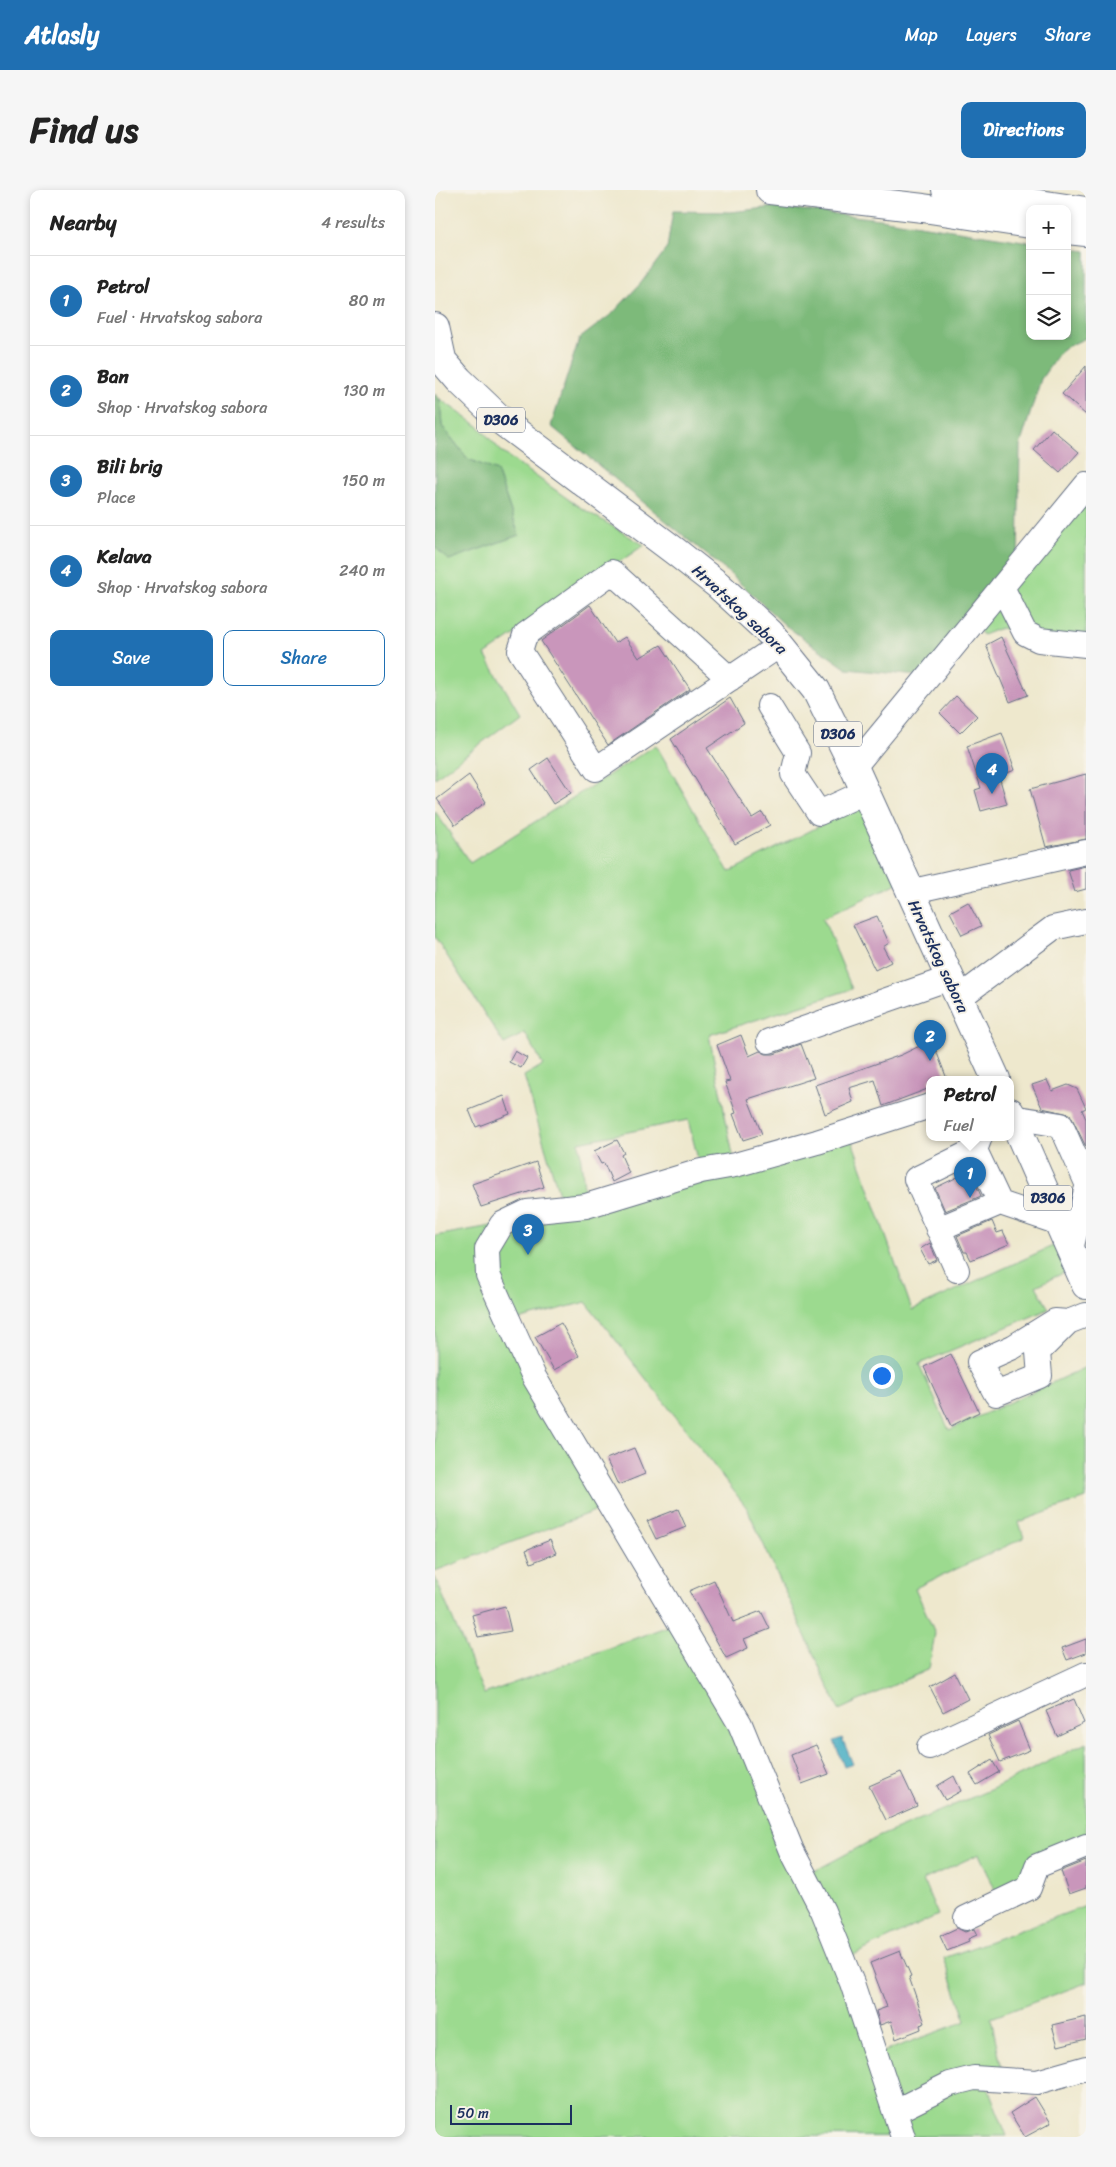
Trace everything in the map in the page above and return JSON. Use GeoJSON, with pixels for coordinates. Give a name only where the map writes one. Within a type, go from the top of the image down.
{"type":"FeatureCollection","features":[{"type":"Feature","properties":{"kind":"main road"},"geometry":{"type":"LineString","coordinates":[[770,190],[923,208],[1026,223]]}},
{"type":"Feature","properties":{"kind":"main road"},"geometry":{"type":"LineString","coordinates":[[946,190],[1086,211]]}},
{"type":"Feature","properties":{"kind":"main road"},"geometry":{"type":"LineString","coordinates":[[1071,230],[1086,232]]}},
{"type":"Feature","properties":{"kind":"main road","name":"Hrvatskog sabora"},"geometry":{"type":"LineString","coordinates":[[435,327],[438,356],[459,380],[503,422],[690,563],[731,597],[780,645],[816,690],[854,767],[909,892],[995,1076]]}},
{"type":"Feature","properties":{"kind":"main road","name":"D306"},"geometry":{"type":"LineString","coordinates":[[1014,1121],[1080,1266]]}},
{"type":"Feature","properties":{"kind":"street"},"geometry":{"type":"LineString","coordinates":[[854,767],[1086,485]]}},
{"type":"Feature","properties":{"kind":"street"},"geometry":{"type":"LineString","coordinates":[[730,679],[612,572],[525,635],[520,651],[596,769],[730,679],[780,645]]}},
{"type":"Feature","properties":{"kind":"street"},"geometry":{"type":"LineString","coordinates":[[1002,586],[1025,633],[1039,640],[1086,645]]}},
{"type":"Feature","properties":{"kind":"street"},"geometry":{"type":"LineString","coordinates":[[769,706],[798,753],[793,774],[819,813],[865,792]]}},
{"type":"Feature","properties":{"kind":"street"},"geometry":{"type":"LineString","coordinates":[[909,892],[1086,852]]}},
{"type":"Feature","properties":{"kind":"street"},"geometry":{"type":"LineString","coordinates":[[769,1041],[955,988],[1053,928],[1086,921]]}},
{"type":"Feature","properties":{"kind":"street"},"geometry":{"type":"LineString","coordinates":[[903,2137],[897,2112],[852,1983],[823,1911],[792,1851],[740,1724],[534,1377],[488,1275],[487,1249],[502,1224],[527,1212],[586,1206],[701,1171],[735,1165],[808,1145],[926,1107]]}},
{"type":"Feature","properties":{"kind":"street"},"geometry":{"type":"LineString","coordinates":[[1014,1115],[1061,1125],[1086,1181]]}},
{"type":"Feature","properties":{"kind":"street"},"geometry":{"type":"LineString","coordinates":[[957,1270],[916,1179],[978,1144],[1000,1203]]}},
{"type":"Feature","properties":{"kind":"street"},"geometry":{"type":"LineString","coordinates":[[1080,1266],[1086,1191]]}},
{"type":"Feature","properties":{"kind":"street"},"geometry":{"type":"LineString","coordinates":[[938,1229],[1000,1203],[1059,1223]]}},
{"type":"Feature","properties":{"kind":"street"},"geometry":{"type":"LineString","coordinates":[[929,1746],[1086,1674]]}},
{"type":"Feature","properties":{"kind":"street"},"geometry":{"type":"LineString","coordinates":[[967,1918],[1029,1888],[1037,1866],[1086,1846]]}},
{"type":"Feature","properties":{"kind":"street"},"geometry":{"type":"LineString","coordinates":[[897,2112],[950,2084],[974,2078],[1037,2082],[1086,2068]]}},
{"type":"Feature","properties":{"kind":"green space"},"geometry":{"type":"Polygon","coordinates":[[[775,207],[880,219],[1026,241],[1026,340],[1071,340],[1071,249],[1086,251],[1086,338],[1062,349],[1041,379],[1020,446],[1018,567],[928,677],[847,669],[786,626],[730,574],[551,426],[579,339],[613,313],[641,283],[667,248],[673,211],[730,212],[775,207]]]}},
{"type":"Feature","properties":{"kind":"green space"},"geometry":{"type":"Polygon","coordinates":[[[435,394],[440,399],[442,426],[468,459],[497,471],[519,535],[449,560],[435,547],[435,394]]]}},
{"type":"Feature","properties":{"kind":"green space"},"geometry":{"type":"Polygon","coordinates":[[[440,399],[478,426],[503,453],[578,506],[644,545],[485,655],[520,714],[435,778],[435,547],[449,560],[519,535],[497,471],[468,459],[442,426],[440,399]]]}},
{"type":"Feature","properties":{"kind":"green space"},"geometry":{"type":"Polygon","coordinates":[[[1086,487],[1086,643],[1063,644],[1001,628],[983,635],[973,622],[1086,487]]]}},
{"type":"Feature","properties":{"kind":"green space"},"geometry":{"type":"Polygon","coordinates":[[[656,745],[729,872],[869,801],[904,880],[823,918],[852,989],[709,1035],[735,1165],[849,1132],[912,1310],[1066,1240],[1078,1266],[1036,1286],[1049,1309],[919,1364],[949,1430],[1086,1367],[1086,1498],[1019,1522],[1024,1538],[915,1588],[935,1633],[929,1669],[839,1710],[747,1508],[586,1302],[510,1322],[608,1506],[435,1571],[435,1236],[502,1224],[559,1194],[524,1076],[543,1065],[525,1033],[504,1044],[435,937],[435,811],[470,863],[656,745]],[[688,1120],[579,1142],[586,1205],[701,1171],[688,1120]]]}},
{"type":"Feature","properties":{"kind":"green space"},"geometry":{"type":"Polygon","coordinates":[[[435,1577],[484,1694],[682,1621],[805,1876],[878,1837],[992,1789],[1086,1743],[1086,1842],[1028,1885],[999,1898],[979,1854],[923,1880],[938,1915],[843,1960],[877,2054],[966,2021],[944,1958],[1086,1906],[1086,1983],[991,2018],[1004,2080],[985,2080],[1007,2136],[435,2137],[435,1577]]]}},
{"type":"Feature","properties":{"kind":"water"},"geometry":{"type":"Polygon","coordinates":[[[842,1738],[853,1764],[844,1767],[834,1741],[842,1738]]]}},
{"type":"Feature","properties":{"kind":"building"},"geometry":{"type":"Polygon","coordinates":[[[1086,366],[1086,415],[1062,394],[1086,366]]]}},
{"type":"Feature","properties":{"kind":"building"},"geometry":{"type":"Polygon","coordinates":[[[1052,429],[1079,452],[1060,473],[1034,450],[1052,429]]]}},
{"type":"Feature","properties":{"kind":"building"},"geometry":{"type":"Polygon","coordinates":[[[590,605],[615,643],[625,637],[639,658],[661,645],[690,689],[608,745],[541,641],[590,605]]]}},
{"type":"Feature","properties":{"kind":"building"},"geometry":{"type":"Polygon","coordinates":[[[1001,637],[1028,695],[1010,702],[986,645],[1001,637]]]}},
{"type":"Feature","properties":{"kind":"building"},"geometry":{"type":"Polygon","coordinates":[[[956,696],[977,716],[960,733],[940,713],[956,696]]]}},
{"type":"Feature","properties":{"kind":"building"},"geometry":{"type":"Polygon","coordinates":[[[730,698],[744,723],[707,748],[752,818],[762,812],[770,825],[735,844],[671,739],[730,698]]]}},
{"type":"Feature","properties":{"kind":"building"},"geometry":{"type":"Polygon","coordinates":[[[1002,733],[1015,770],[999,776],[1007,804],[981,811],[975,790],[981,788],[967,746],[1002,733]]]}},
{"type":"Feature","properties":{"kind":"building"},"geometry":{"type":"Polygon","coordinates":[[[548,758],[571,793],[553,804],[531,770],[548,758]]]}},
{"type":"Feature","properties":{"kind":"building"},"geometry":{"type":"Polygon","coordinates":[[[1086,774],[1086,839],[1046,847],[1030,789],[1086,774]]]}},
{"type":"Feature","properties":{"kind":"building"},"geometry":{"type":"Polygon","coordinates":[[[469,775],[486,802],[455,825],[437,799],[469,775]]]}},
{"type":"Feature","properties":{"kind":"building"},"geometry":{"type":"Polygon","coordinates":[[[1086,866],[1086,889],[1075,892],[1068,870],[1086,866]]]}},
{"type":"Feature","properties":{"kind":"building"},"geometry":{"type":"Polygon","coordinates":[[[968,902],[981,926],[962,935],[950,912],[968,902]]]}},
{"type":"Feature","properties":{"kind":"building"},"geometry":{"type":"Polygon","coordinates":[[[877,916],[889,943],[883,947],[891,962],[875,970],[853,925],[877,916]]]}},
{"type":"Feature","properties":{"kind":"building"},"geometry":{"type":"Polygon","coordinates":[[[741,1035],[749,1056],[760,1051],[766,1054],[774,1054],[801,1044],[814,1078],[748,1099],[762,1134],[743,1140],[733,1114],[736,1113],[725,1082],[730,1081],[717,1045],[741,1035]]]}},
{"type":"Feature","properties":{"kind":"building"},"geometry":{"type":"Polygon","coordinates":[[[932,1040],[946,1076],[926,1076],[926,1090],[883,1106],[875,1080],[849,1088],[853,1102],[825,1114],[815,1085],[901,1055],[932,1040]]]}},
{"type":"Feature","properties":{"kind":"building"},"geometry":{"type":"Polygon","coordinates":[[[515,1051],[527,1058],[521,1068],[509,1062],[515,1051]]]}},
{"type":"Feature","properties":{"kind":"building"},"geometry":{"type":"Polygon","coordinates":[[[1047,1080],[1052,1091],[1068,1085],[1077,1089],[1086,1108],[1082,1110],[1086,1119],[1086,1147],[1070,1114],[1042,1108],[1032,1085],[1047,1080]]]}},
{"type":"Feature","properties":{"kind":"building"},"geometry":{"type":"Polygon","coordinates":[[[504,1096],[510,1114],[476,1127],[469,1110],[504,1096]]]}},
{"type":"Feature","properties":{"kind":"building"},"geometry":{"type":"Polygon","coordinates":[[[617,1140],[624,1153],[621,1155],[629,1173],[612,1182],[604,1163],[601,1164],[594,1151],[617,1140]]]}},
{"type":"Feature","properties":{"kind":"building"},"geometry":{"type":"Polygon","coordinates":[[[536,1162],[544,1187],[481,1207],[472,1184],[536,1162]]]}},
{"type":"Feature","properties":{"kind":"building"},"geometry":{"type":"Polygon","coordinates":[[[970,1171],[981,1196],[945,1211],[935,1188],[970,1171]]]}},
{"type":"Feature","properties":{"kind":"building"},"geometry":{"type":"Polygon","coordinates":[[[992,1221],[997,1233],[1003,1231],[1009,1244],[971,1260],[967,1252],[964,1252],[957,1236],[992,1221]]]}},
{"type":"Feature","properties":{"kind":"building"},"geometry":{"type":"Polygon","coordinates":[[[930,1243],[937,1260],[928,1264],[920,1249],[930,1243]]]}},
{"type":"Feature","properties":{"kind":"building"},"geometry":{"type":"Polygon","coordinates":[[[561,1323],[579,1356],[554,1370],[535,1337],[561,1323]]]}},
{"type":"Feature","properties":{"kind":"building"},"geometry":{"type":"Polygon","coordinates":[[[951,1354],[979,1412],[951,1426],[924,1367],[951,1354]]]}},
{"type":"Feature","properties":{"kind":"building"},"geometry":{"type":"Polygon","coordinates":[[[634,1448],[645,1474],[618,1485],[606,1459],[634,1448]]]}},
{"type":"Feature","properties":{"kind":"building"},"geometry":{"type":"Polygon","coordinates":[[[678,1509],[686,1527],[656,1539],[647,1521],[678,1509]]]}},
{"type":"Feature","properties":{"kind":"building"},"geometry":{"type":"Polygon","coordinates":[[[550,1540],[556,1553],[531,1563],[526,1550],[550,1540]]]}},
{"type":"Feature","properties":{"kind":"building"},"geometry":{"type":"Polygon","coordinates":[[[714,1580],[733,1622],[761,1611],[770,1629],[744,1639],[748,1648],[726,1658],[689,1591],[714,1580]]]}},
{"type":"Feature","properties":{"kind":"building"},"geometry":{"type":"Polygon","coordinates":[[[505,1606],[511,1631],[478,1637],[472,1615],[505,1606]]]}},
{"type":"Feature","properties":{"kind":"building"},"geometry":{"type":"Polygon","coordinates":[[[1086,1639],[1086,1653],[1067,1660],[1062,1648],[1086,1639]]]}},
{"type":"Feature","properties":{"kind":"building"},"geometry":{"type":"Polygon","coordinates":[[[955,1673],[968,1699],[943,1712],[930,1687],[955,1673]]]}},
{"type":"Feature","properties":{"kind":"building"},"geometry":{"type":"Polygon","coordinates":[[[1074,1699],[1084,1723],[1057,1736],[1046,1711],[1074,1699]]]}},
{"type":"Feature","properties":{"kind":"building"},"geometry":{"type":"Polygon","coordinates":[[[1018,1721],[1030,1750],[1000,1762],[988,1735],[1018,1721]]]}},
{"type":"Feature","properties":{"kind":"building"},"geometry":{"type":"Polygon","coordinates":[[[816,1745],[829,1774],[802,1784],[791,1755],[816,1745]]]}},
{"type":"Feature","properties":{"kind":"building"},"geometry":{"type":"Polygon","coordinates":[[[992,1760],[999,1772],[977,1785],[970,1774],[992,1760]]]}},
{"type":"Feature","properties":{"kind":"building"},"geometry":{"type":"Polygon","coordinates":[[[901,1772],[917,1806],[886,1820],[869,1786],[901,1772]]]}},
{"type":"Feature","properties":{"kind":"building"},"geometry":{"type":"Polygon","coordinates":[[[954,1776],[961,1791],[945,1800],[937,1786],[954,1776]]]}},
{"type":"Feature","properties":{"kind":"building"},"geometry":{"type":"Polygon","coordinates":[[[1086,1861],[1086,1888],[1069,1894],[1061,1871],[1086,1861]]]}},
{"type":"Feature","properties":{"kind":"building"},"geometry":{"type":"Polygon","coordinates":[[[957,1928],[965,1932],[974,1929],[977,1935],[968,1939],[969,1942],[947,1951],[940,1936],[957,1928]]]}},
{"type":"Feature","properties":{"kind":"building"},"geometry":{"type":"Polygon","coordinates":[[[900,1951],[911,1976],[909,1977],[925,2023],[920,2025],[921,2029],[896,2039],[891,2021],[880,2025],[876,2011],[887,2007],[870,1963],[900,1951]]]}},
{"type":"Feature","properties":{"kind":"building"},"geometry":{"type":"Polygon","coordinates":[[[1086,2017],[1086,2039],[1058,2046],[1052,2025],[1086,2017]]]}},
{"type":"Feature","properties":{"kind":"building"},"geometry":{"type":"Polygon","coordinates":[[[1035,2097],[1051,2123],[1025,2137],[1010,2113],[1035,2097]]]}},
{"type":"Feature","properties":{"kind":"place","name":"Kelava"},"geometry":{"type":"Point","coordinates":[992,794]}},
{"type":"Feature","properties":{"kind":"place","name":"Ban"},"geometry":{"type":"Point","coordinates":[930,1061]}},
{"type":"Feature","properties":{"kind":"place","name":"Petrol"},"geometry":{"type":"Point","coordinates":[970,1198]}},
{"type":"Feature","properties":{"kind":"place","name":"Bili brig"},"geometry":{"type":"Point","coordinates":[528,1255]}}]}
